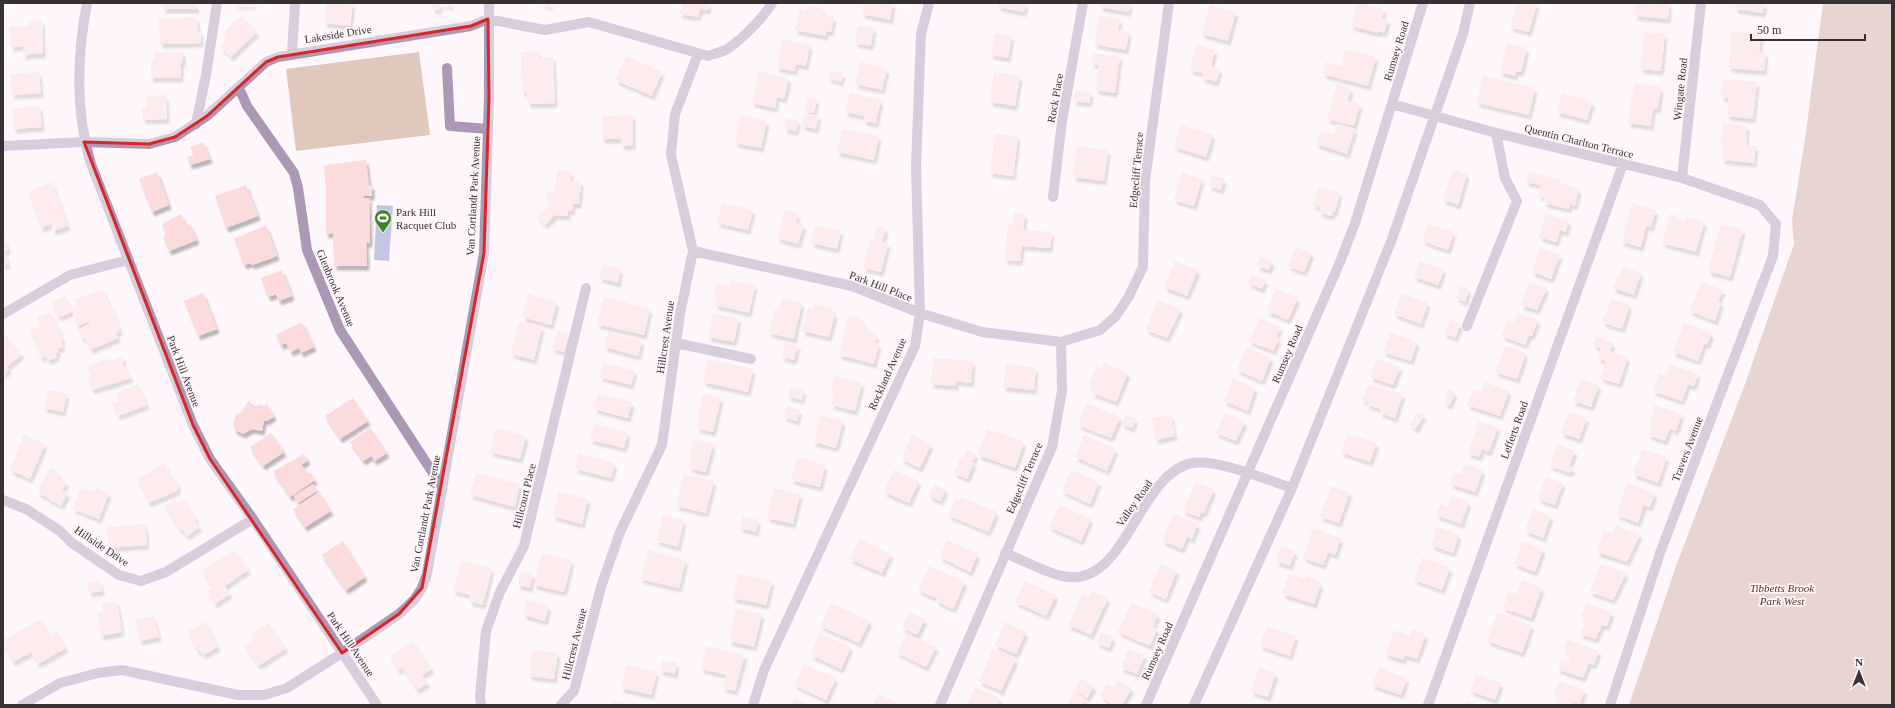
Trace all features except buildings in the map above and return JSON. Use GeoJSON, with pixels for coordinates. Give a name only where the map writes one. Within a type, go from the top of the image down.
{"type":"FeatureCollection","features":[{"type":"Feature","properties":{"kind":"street","name":"Park Hill Avenue"},"geometry":{"type":"LineString","coordinates":[[87,3],[79,65],[84,142],[91,164],[193,425],[210,459],[253,519],[377,705]]}},
{"type":"Feature","properties":{"kind":"street"},"geometry":{"type":"LineString","coordinates":[[196,124],[206,75],[216,3]]}},
{"type":"Feature","properties":{"kind":"street"},"geometry":{"type":"LineString","coordinates":[[292,54],[295,3]]}},
{"type":"Feature","properties":{"kind":"street","name":"Van Cortlandt Park Avenue"},"geometry":{"type":"LineString","coordinates":[[22,705],[60,683],[98,673],[122,670],[238,695],[252,700],[286,688],[342,653],[399,614],[414,600],[422,588],[427,574],[484,253],[488,129],[489,3]]}},
{"type":"Feature","properties":{"kind":"street"},"geometry":{"type":"LineString","coordinates":[[488,19],[545,30],[589,22],[708,56],[724,51],[744,36],[768,10],[772,3]]}},
{"type":"Feature","properties":{"kind":"street","name":"Rockland Avenue"},"geometry":{"type":"LineString","coordinates":[[753,705],[764,670],[915,346],[920,313],[916,166],[921,34],[929,3]]}},
{"type":"Feature","properties":{"kind":"street","name":"Rock Place"},"geometry":{"type":"LineString","coordinates":[[1053,198],[1062,121],[1083,3]]}},
{"type":"Feature","properties":{"kind":"street","name":"Edgecliff Terrace"},"geometry":{"type":"LineString","coordinates":[[940,705],[1052,447],[1062,391],[1061,342],[1100,330],[1115,318],[1128,298],[1143,267],[1145,181],[1169,3]]}},
{"type":"Feature","properties":{"kind":"street","name":"Rumsey Road"},"geometry":{"type":"LineString","coordinates":[[1146,705],[1249,474],[1340,262],[1355,223],[1423,3]]}},
{"type":"Feature","properties":{"kind":"street"},"geometry":{"type":"LineString","coordinates":[[1194,705],[1292,488],[1392,239],[1463,34],[1470,3]]}},
{"type":"Feature","properties":{"kind":"street","name":"Wingate Road"},"geometry":{"type":"LineString","coordinates":[[1682,178],[1701,3]]}},
{"type":"Feature","properties":{"kind":"street","name":"Lakeside Drive"},"geometry":{"type":"LineString","coordinates":[[3,146],[84,142],[149,144],[175,137],[196,124],[239,88],[266,62],[278,57],[471,26],[488,19]]}},
{"type":"Feature","properties":{"kind":"street","name":"Hillcrest Avenue"},"geometry":{"type":"LineString","coordinates":[[561,705],[574,691],[601,587],[620,532],[662,445],[680,314],[693,251],[671,155],[675,114],[698,54]]}},
{"type":"Feature","properties":{"kind":"street"},"geometry":{"type":"LineString","coordinates":[[447,68],[450,126],[488,129]]}},
{"type":"Feature","properties":{"kind":"street","name":"Glenbrook Avenue"},"geometry":{"type":"LineString","coordinates":[[239,88],[247,106],[294,173],[298,188],[307,250],[340,330],[442,487]]}},
{"type":"Feature","properties":{"kind":"street","name":"Quentin Charlton Terrace"},"geometry":{"type":"LineString","coordinates":[[1392,104],[1496,133],[1682,178],[1760,205]]}},
{"type":"Feature","properties":{"kind":"street"},"geometry":{"type":"LineString","coordinates":[[1467,326],[1517,201],[1505,178],[1496,133]]}},
{"type":"Feature","properties":{"kind":"street","name":"Lefferts Road"},"geometry":{"type":"LineString","coordinates":[[1428,705],[1623,164]]}},
{"type":"Feature","properties":{"kind":"street","name":"Travers Avenue"},"geometry":{"type":"LineString","coordinates":[[1610,705],[1660,553],[1773,256],[1776,224],[1760,205]]}},
{"type":"Feature","properties":{"kind":"street","name":"Park Hill Place"},"geometry":{"type":"LineString","coordinates":[[693,251],[852,286],[920,313],[982,332],[1061,342]]}},
{"type":"Feature","properties":{"kind":"street"},"geometry":{"type":"LineString","coordinates":[[3,314],[70,275],[128,260]]}},
{"type":"Feature","properties":{"kind":"street","name":"Hillcourt Place"},"geometry":{"type":"LineString","coordinates":[[481,705],[480,696],[486,631],[500,592],[524,546],[586,288]]}},
{"type":"Feature","properties":{"kind":"street"},"geometry":{"type":"LineString","coordinates":[[676,343],[751,360]]}},
{"type":"Feature","properties":{"kind":"street","name":"Valley Road"},"geometry":{"type":"LineString","coordinates":[[1005,553],[1062,576],[1088,575],[1108,561],[1155,492],[1179,467],[1194,463],[1229,467],[1292,488]]}},
{"type":"Feature","properties":{"kind":"street","name":"Hillside Drive"},"geometry":{"type":"LineString","coordinates":[[3,500],[26,509],[60,531],[72,543],[118,575],[141,581],[166,572],[253,519]]}},
{"type":"Feature","properties":{"kind":"highlighted area"},"geometry":{"type":"Polygon","coordinates":[[[488,19],[489,98],[484,253],[422,588],[399,614],[342,653],[210,459],[193,425],[84,142],[149,144],[175,137],[207,116],[266,62],[278,57],[471,26],[488,19]]]}},
{"type":"Feature","properties":{"kind":"shaded area"},"geometry":{"type":"Polygon","coordinates":[[[419,52],[430,135],[296,151],[286,69],[419,52]]]}},
{"type":"Feature","properties":{"kind":"green space","name":"Tibbetts Brook Park West"},"geometry":{"type":"Polygon","coordinates":[[[1823,3],[1892,3],[1892,705],[1629,705],[1676,566],[1745,384],[1794,244],[1792,220],[1805,139],[1823,3]]]}},
{"type":"Feature","properties":{"kind":"water","name":"Park Hill Racquet Club"},"geometry":{"type":"Polygon","coordinates":[[[377,205],[393,206],[389,261],[374,260],[377,205]]]}},
{"type":"Feature","properties":{"kind":"place","name":"Park Hill Racquet Club"},"geometry":{"type":"Point","coordinates":[383,233]}}]}
